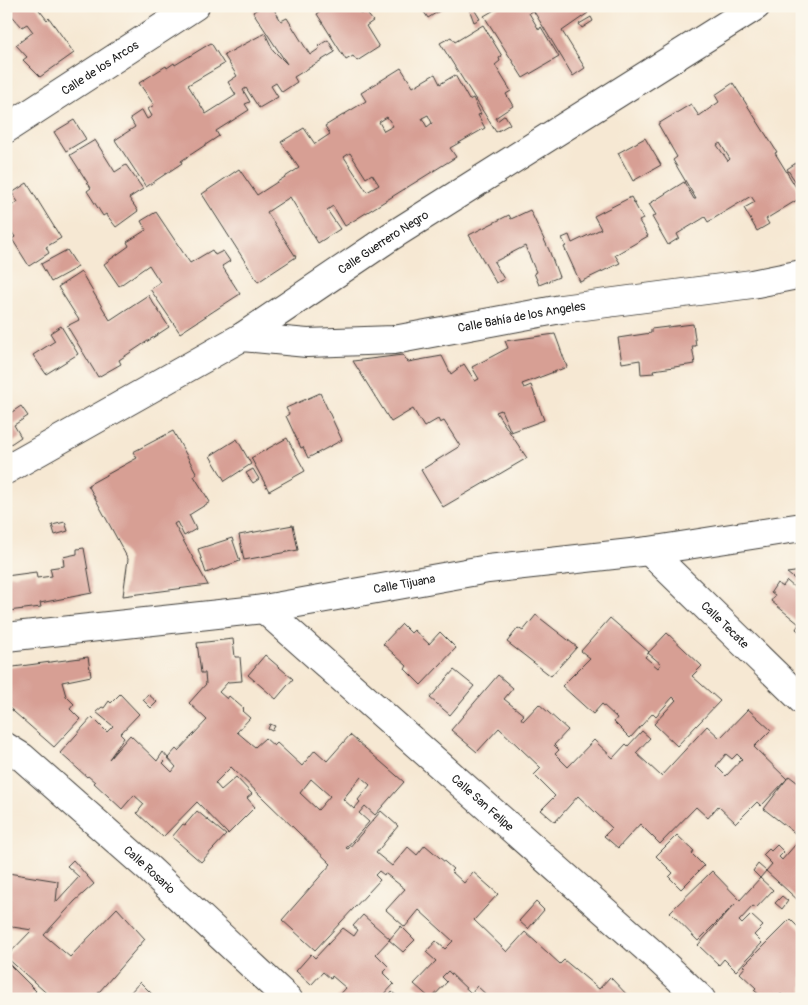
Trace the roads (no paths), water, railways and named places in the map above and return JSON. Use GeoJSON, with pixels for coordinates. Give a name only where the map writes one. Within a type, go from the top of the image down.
{"type":"FeatureCollection","features":[{"type":"Feature","properties":{"kind":"street","name":"Calle de los Arcos"},"geometry":{"type":"LineString","coordinates":[[6,129],[195,6]]}},
{"type":"Feature","properties":{"kind":"street","name":"Calle Guerrero Negro"},"geometry":{"type":"LineString","coordinates":[[6,470],[242,337],[390,237],[756,6]]}},
{"type":"Feature","properties":{"kind":"street","name":"Calle Bahía de los Angeles"},"geometry":{"type":"LineString","coordinates":[[242,337],[307,343],[394,340],[561,309],[752,284],[802,274]]}},
{"type":"Feature","properties":{"kind":"street","name":"Calle Tijuana"},"geometry":{"type":"LineString","coordinates":[[6,637],[264,609],[488,569],[649,551],[802,527]]}},
{"type":"Feature","properties":{"kind":"street","name":"Calle Tecate"},"geometry":{"type":"LineString","coordinates":[[649,551],[802,700]]}},
{"type":"Feature","properties":{"kind":"street","name":"Calle San Felipe"},"geometry":{"type":"LineString","coordinates":[[264,609],[653,954],[701,999]]}},
{"type":"Feature","properties":{"kind":"street","name":"Calle Rosario"},"geometry":{"type":"LineString","coordinates":[[6,746],[22,757],[149,869],[288,999]]}}]}
